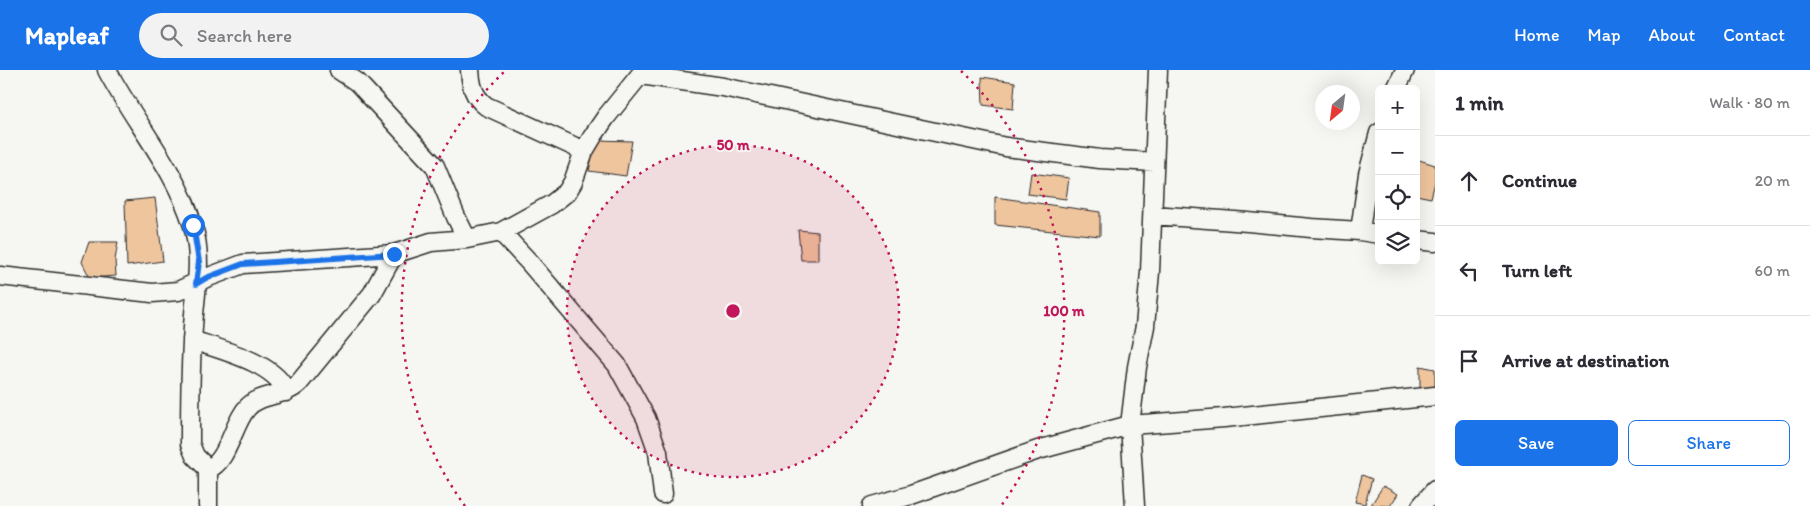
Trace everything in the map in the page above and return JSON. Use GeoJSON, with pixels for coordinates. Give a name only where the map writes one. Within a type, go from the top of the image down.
{"type":"FeatureCollection","features":[{"type":"Feature","properties":{"kind":"street"},"geometry":{"type":"LineString","coordinates":[[107,70],[135,120],[166,166],[193,225],[199,262],[192,340],[190,444],[195,456],[208,468],[208,506]]}},
{"type":"Feature","properties":{"kind":"street"},"geometry":{"type":"LineString","coordinates":[[339,70],[357,82],[435,166],[467,239]]}},
{"type":"Feature","properties":{"kind":"street"},"geometry":{"type":"LineString","coordinates":[[470,70],[474,93],[486,106],[584,151]]}},
{"type":"Feature","properties":{"kind":"street"},"geometry":{"type":"LineString","coordinates":[[1135,506],[1130,425],[1150,272],[1158,70]]}},
{"type":"Feature","properties":{"kind":"street"},"geometry":{"type":"LineString","coordinates":[[1398,85],[1405,70]]}},
{"type":"Feature","properties":{"kind":"street"},"geometry":{"type":"LineString","coordinates":[[0,276],[152,293],[178,291],[243,264],[394,254],[431,242],[467,239],[501,232],[552,204],[567,192],[573,182],[584,151],[606,117],[643,72],[1006,147],[1092,158],[1154,162]]}},
{"type":"Feature","properties":{"kind":"street"},"geometry":{"type":"LineString","coordinates":[[1360,231],[1368,174],[1375,149]]}},
{"type":"Feature","properties":{"kind":"street"},"geometry":{"type":"LineString","coordinates":[[1153,215],[1375,233]]}},
{"type":"Feature","properties":{"kind":"street"},"geometry":{"type":"LineString","coordinates":[[501,232],[617,365],[649,426],[658,452],[663,494]]}},
{"type":"Feature","properties":{"kind":"street"},"geometry":{"type":"LineString","coordinates":[[1420,240],[1435,242]]}},
{"type":"Feature","properties":{"kind":"street"},"geometry":{"type":"LineString","coordinates":[[208,468],[220,460],[236,424],[253,402],[286,392],[299,383],[372,294],[394,254]]}},
{"type":"Feature","properties":{"kind":"street"},"geometry":{"type":"LineString","coordinates":[[192,340],[233,353],[267,370],[284,385],[286,392]]}},
{"type":"Feature","properties":{"kind":"street"},"geometry":{"type":"LineString","coordinates":[[872,506],[911,495],[1038,450],[1130,425],[1224,418],[1435,396]]}},
{"type":"Feature","properties":{"kind":"street"},"geometry":{"type":"LineString","coordinates":[[1421,506],[1435,490]]}},
{"type":"Feature","properties":{"kind":"building"},"geometry":{"type":"Polygon","coordinates":[[[982,77],[1015,82],[1013,109],[983,105],[982,77]]]}},
{"type":"Feature","properties":{"kind":"building"},"geometry":{"type":"Polygon","coordinates":[[[595,140],[632,141],[626,176],[589,171],[595,140]]]}},
{"type":"Feature","properties":{"kind":"building"},"geometry":{"type":"Polygon","coordinates":[[[1420,160],[1435,165],[1435,182],[1431,198],[1420,196],[1420,160]]]}},
{"type":"Feature","properties":{"kind":"building"},"geometry":{"type":"Polygon","coordinates":[[[1031,173],[1069,178],[1066,199],[1028,194],[1031,173]]]}},
{"type":"Feature","properties":{"kind":"building"},"geometry":{"type":"Polygon","coordinates":[[[995,197],[1100,212],[1100,236],[995,225],[995,197]]]}},
{"type":"Feature","properties":{"kind":"building"},"geometry":{"type":"Polygon","coordinates":[[[155,198],[163,261],[127,266],[125,201],[155,198]]]}},
{"type":"Feature","properties":{"kind":"building"},"geometry":{"type":"Polygon","coordinates":[[[798,230],[818,232],[818,260],[801,260],[798,230]]]}},
{"type":"Feature","properties":{"kind":"building"},"geometry":{"type":"Polygon","coordinates":[[[89,242],[118,242],[115,260],[116,276],[90,278],[82,262],[89,242]]]}},
{"type":"Feature","properties":{"kind":"building"},"geometry":{"type":"Polygon","coordinates":[[[1420,366],[1435,369],[1435,390],[1420,390],[1420,366]]]}},
{"type":"Feature","properties":{"kind":"building"},"geometry":{"type":"Polygon","coordinates":[[[1362,475],[1372,479],[1365,504],[1355,502],[1362,475]]]}},
{"type":"Feature","properties":{"kind":"building"},"geometry":{"type":"Polygon","coordinates":[[[1383,486],[1398,494],[1390,506],[1371,505],[1383,486]]]}},
{"type":"Feature","properties":{"kind":"route"},"geometry":{"type":"LineString","coordinates":[[193,225],[199,262],[196,284],[222,271],[243,264],[394,254]]}}]}
